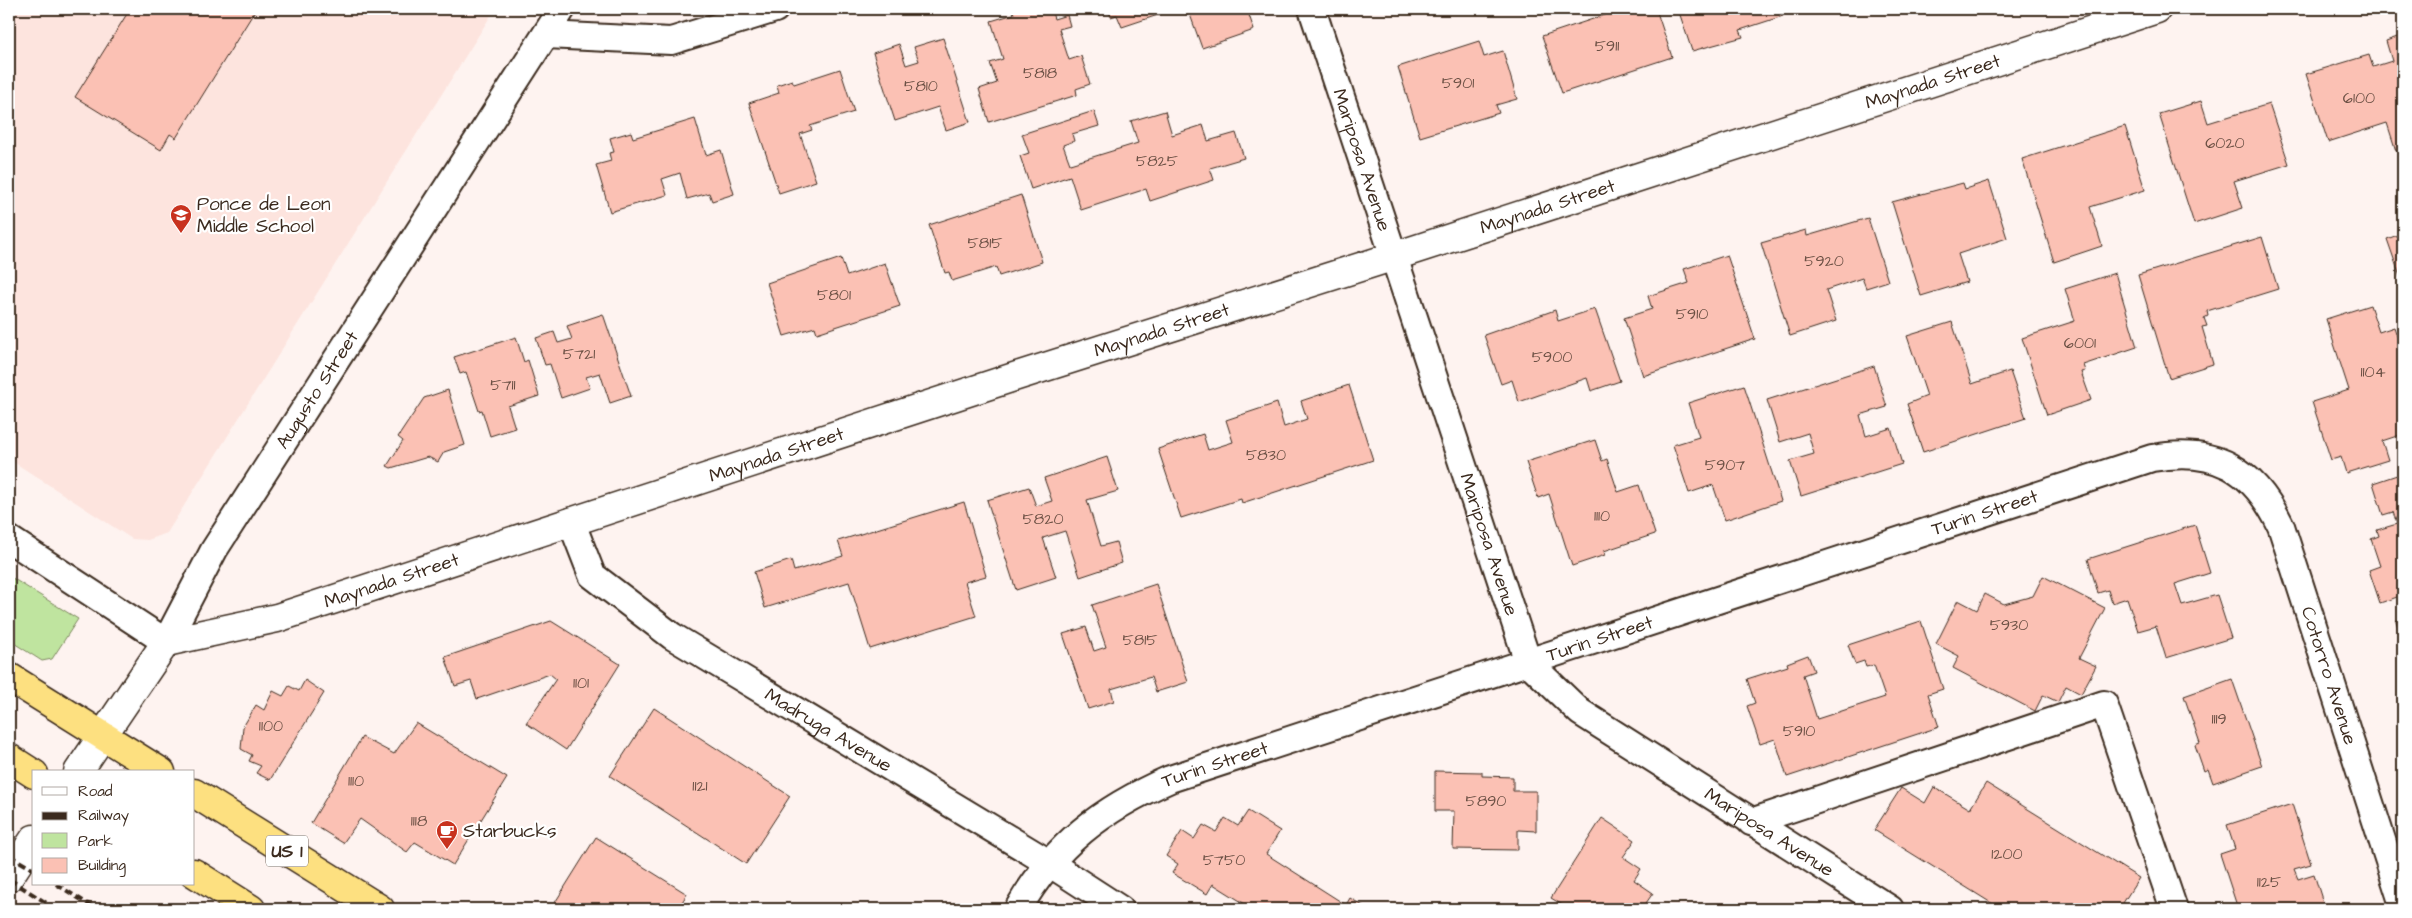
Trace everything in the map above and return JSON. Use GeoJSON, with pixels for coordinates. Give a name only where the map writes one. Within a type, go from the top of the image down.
{"type":"FeatureCollection","features":[{"type":"Feature","properties":{"kind":"highway"},"geometry":{"type":"LineString","coordinates":[[9,677],[158,770]]}},
{"type":"Feature","properties":{"kind":"highway"},"geometry":{"type":"LineString","coordinates":[[9,758],[32,773]]}},
{"type":"Feature","properties":{"kind":"highway","name":"US 1"},"geometry":{"type":"LineString","coordinates":[[195,794],[380,909]]}},
{"type":"Feature","properties":{"kind":"highway"},"geometry":{"type":"LineString","coordinates":[[195,874],[251,909]]}},
{"type":"Feature","properties":{"kind":"street","name":"Augusto Street"},"geometry":{"type":"LineString","coordinates":[[79,770],[166,642],[214,550],[562,9]]}},
{"type":"Feature","properties":{"kind":"street"},"geometry":{"type":"LineString","coordinates":[[546,35],[671,41],[775,9]]}},
{"type":"Feature","properties":{"kind":"street","name":"Mariposa Avenue"},"geometry":{"type":"LineString","coordinates":[[1312,9],[1528,662],[1580,712],[1887,908]]}},
{"type":"Feature","properties":{"kind":"street","name":"Maynada Street"},"geometry":{"type":"LineString","coordinates":[[166,642],[276,618],[1017,376],[1395,256],[2157,9]]}},
{"type":"Feature","properties":{"kind":"street","name":"Turin Street"},"geometry":{"type":"LineString","coordinates":[[1018,909],[1049,863],[1094,820],[1134,796],[1170,779],[2152,458],[2188,456],[2208,458],[2227,464]]}},
{"type":"Feature","properties":{"kind":"street","name":"Cotorro Avenue"},"geometry":{"type":"LineString","coordinates":[[2227,464],[2243,473],[2253,484],[2273,509],[2281,526],[2403,905]]}},
{"type":"Feature","properties":{"kind":"street","name":"Madruga Avenue"},"geometry":{"type":"LineString","coordinates":[[571,521],[592,575],[664,630],[1049,863],[1120,909]]}},
{"type":"Feature","properties":{"kind":"street"},"geometry":{"type":"LineString","coordinates":[[9,540],[166,642]]}},
{"type":"Feature","properties":{"kind":"street"},"geometry":{"type":"LineString","coordinates":[[1751,822],[2104,704],[2174,909]]}},
{"type":"Feature","properties":{"kind":"street"},"geometry":{"type":"LineString","coordinates":[[9,877],[32,842]]}},
{"type":"Feature","properties":{"kind":"shaded area","name":"Ponce de Leon Middle School"},"geometry":{"type":"Polygon","coordinates":[[[9,9],[495,9],[167,533],[148,540],[132,539],[9,459],[9,9]]]}},
{"type":"Feature","properties":{"kind":"green space"},"geometry":{"type":"Polygon","coordinates":[[[9,576],[78,619],[52,659],[42,661],[9,640],[9,576]]]}},
{"type":"Feature","properties":{"kind":"building"},"geometry":{"type":"Polygon","coordinates":[[[130,9],[256,9],[176,138],[170,134],[161,150],[75,97],[130,9]]]}},
{"type":"Feature","properties":{"kind":"building"},"geometry":{"type":"Polygon","coordinates":[[[1012,9],[1051,9],[1054,19],[1067,15],[1070,26],[1059,29],[1069,60],[1081,56],[1090,84],[1076,89],[1077,95],[989,122],[979,89],[997,83],[990,63],[1003,59],[991,21],[1014,14],[1012,9]]]}},
{"type":"Feature","properties":{"kind":"building"},"geometry":{"type":"Polygon","coordinates":[[[1108,9],[1176,9],[1122,27],[1117,15],[1111,17],[1108,9]]]}},
{"type":"Feature","properties":{"kind":"building"},"geometry":{"type":"Polygon","coordinates":[[[1188,9],[1247,9],[1254,30],[1202,48],[1188,9]]]}},
{"type":"Feature","properties":{"kind":"building"},"geometry":{"type":"Polygon","coordinates":[[[1623,9],[1656,9],[1672,57],[1562,93],[1542,36],[1623,9]]]}},
{"type":"Feature","properties":{"kind":"building"},"geometry":{"type":"Polygon","coordinates":[[[1678,9],[1781,9],[1783,16],[1740,30],[1743,37],[1692,51],[1678,9]]]}},
{"type":"Feature","properties":{"kind":"building"},"geometry":{"type":"Polygon","coordinates":[[[2403,35],[2403,149],[2396,151],[2387,123],[2328,142],[2306,74],[2369,55],[2373,67],[2392,61],[2386,41],[2403,35]]]}},
{"type":"Feature","properties":{"kind":"building"},"geometry":{"type":"Polygon","coordinates":[[[943,38],[970,122],[946,130],[938,107],[895,121],[873,53],[899,44],[906,65],[919,61],[914,47],[943,38]]]}},
{"type":"Feature","properties":{"kind":"building"},"geometry":{"type":"Polygon","coordinates":[[[1479,41],[1484,57],[1503,51],[1517,99],[1496,105],[1499,113],[1420,137],[1398,67],[1479,41]]]}},
{"type":"Feature","properties":{"kind":"building"},"geometry":{"type":"Polygon","coordinates":[[[840,69],[854,112],[810,126],[812,130],[800,134],[816,181],[779,193],[749,103],[779,93],[777,85],[792,80],[794,84],[840,69]]]}},
{"type":"Feature","properties":{"kind":"building"},"geometry":{"type":"Polygon","coordinates":[[[2201,101],[2208,123],[2269,104],[2289,164],[2234,181],[2243,208],[2194,224],[2159,114],[2201,101]]]}},
{"type":"Feature","properties":{"kind":"building"},"geometry":{"type":"Polygon","coordinates":[[[1094,111],[1099,126],[1072,134],[1074,141],[1063,145],[1070,164],[1138,143],[1131,121],[1165,111],[1172,135],[1203,125],[1208,141],[1236,133],[1244,158],[1210,168],[1214,180],[1150,201],[1146,189],[1081,210],[1070,176],[1031,189],[1020,156],[1029,153],[1022,134],[1094,111]]]}},
{"type":"Feature","properties":{"kind":"building"},"geometry":{"type":"Polygon","coordinates":[[[695,119],[706,155],[721,150],[734,194],[712,201],[709,193],[687,199],[680,173],[662,179],[667,195],[610,212],[596,165],[611,161],[609,153],[614,152],[610,138],[631,132],[633,138],[695,119]]]}},
{"type":"Feature","properties":{"kind":"building"},"geometry":{"type":"Polygon","coordinates":[[[2125,126],[2145,190],[2090,207],[2102,246],[2054,262],[2022,159],[2125,126]]]}},
{"type":"Feature","properties":{"kind":"building"},"geometry":{"type":"Polygon","coordinates":[[[1989,181],[2007,238],[1958,254],[1967,282],[1921,296],[1892,202],[1963,183],[1965,189],[1989,181]]]}},
{"type":"Feature","properties":{"kind":"building"},"geometry":{"type":"Polygon","coordinates":[[[1021,195],[1042,262],[999,276],[996,267],[952,281],[949,272],[945,273],[929,225],[1021,195]]]}},
{"type":"Feature","properties":{"kind":"building"},"geometry":{"type":"Polygon","coordinates":[[[1868,218],[1888,281],[1866,288],[1862,278],[1826,290],[1836,321],[1790,336],[1761,243],[1806,230],[1807,236],[1868,218]]]}},
{"type":"Feature","properties":{"kind":"building"},"geometry":{"type":"Polygon","coordinates":[[[2403,233],[2403,285],[2387,239],[2403,233]]]}},
{"type":"Feature","properties":{"kind":"building"},"geometry":{"type":"Polygon","coordinates":[[[2262,237],[2278,289],[2207,311],[2208,316],[2204,318],[2207,326],[2202,327],[2213,364],[2169,378],[2138,275],[2262,237]]]}},
{"type":"Feature","properties":{"kind":"building"},"geometry":{"type":"Polygon","coordinates":[[[1727,255],[1755,339],[1643,376],[1624,318],[1652,309],[1648,296],[1689,283],[1684,269],[1727,255]]]}},
{"type":"Feature","properties":{"kind":"building"},"geometry":{"type":"Polygon","coordinates":[[[841,258],[847,276],[885,263],[900,306],[817,333],[815,327],[784,336],[767,283],[841,258]]]}},
{"type":"Feature","properties":{"kind":"building"},"geometry":{"type":"Polygon","coordinates":[[[2115,273],[2137,347],[2083,365],[2085,371],[2081,372],[2091,400],[2047,415],[2022,338],[2075,321],[2065,289],[2115,273]]]}},
{"type":"Feature","properties":{"kind":"building"},"geometry":{"type":"Polygon","coordinates":[[[2370,305],[2379,332],[2394,327],[2403,354],[2403,434],[2382,441],[2388,460],[2346,473],[2341,457],[2331,460],[2312,402],[2349,390],[2326,319],[2370,305]]]}},
{"type":"Feature","properties":{"kind":"building"},"geometry":{"type":"Polygon","coordinates":[[[1595,309],[1620,381],[1591,391],[1587,378],[1519,402],[1512,380],[1501,384],[1484,335],[1555,310],[1558,321],[1595,309]]]}},
{"type":"Feature","properties":{"kind":"building"},"geometry":{"type":"Polygon","coordinates":[[[603,314],[631,396],[610,403],[600,373],[586,377],[590,388],[561,398],[550,364],[545,365],[536,338],[554,332],[558,343],[572,339],[567,326],[603,314]]]}},
{"type":"Feature","properties":{"kind":"building"},"geometry":{"type":"Polygon","coordinates":[[[1952,322],[1972,384],[2010,371],[2026,418],[1923,452],[1907,404],[1927,396],[1907,336],[1952,322]]]}},
{"type":"Feature","properties":{"kind":"building"},"geometry":{"type":"Polygon","coordinates":[[[516,337],[524,362],[528,360],[539,396],[508,406],[515,428],[490,436],[482,410],[479,411],[466,372],[460,374],[454,357],[516,337]]]}},
{"type":"Feature","properties":{"kind":"building"},"geometry":{"type":"Polygon","coordinates":[[[1874,366],[1887,407],[1860,415],[1866,436],[1891,428],[1902,464],[1801,496],[1790,461],[1814,454],[1808,433],[1780,442],[1767,400],[1874,366]]]}},
{"type":"Feature","properties":{"kind":"building"},"geometry":{"type":"Polygon","coordinates":[[[1349,385],[1373,460],[1242,503],[1241,499],[1181,518],[1158,449],[1203,434],[1208,450],[1233,442],[1226,420],[1277,403],[1284,427],[1307,419],[1301,401],[1349,385]]]}},
{"type":"Feature","properties":{"kind":"building"},"geometry":{"type":"Polygon","coordinates":[[[1744,385],[1781,501],[1725,520],[1713,485],[1689,493],[1673,445],[1699,437],[1688,403],[1744,385]]]}},
{"type":"Feature","properties":{"kind":"building"},"geometry":{"type":"Polygon","coordinates":[[[448,390],[465,445],[444,452],[438,462],[428,457],[391,468],[387,466],[403,441],[398,437],[424,398],[448,390]]]}},
{"type":"Feature","properties":{"kind":"building"},"geometry":{"type":"Polygon","coordinates":[[[1595,440],[1602,461],[1607,459],[1618,492],[1639,485],[1655,534],[1604,551],[1605,555],[1572,566],[1549,494],[1538,498],[1526,462],[1595,440]]]}},
{"type":"Feature","properties":{"kind":"building"},"geometry":{"type":"Polygon","coordinates":[[[1107,457],[1118,491],[1087,500],[1101,546],[1116,542],[1122,563],[1080,577],[1065,531],[1043,538],[1056,577],[1016,590],[987,500],[1029,487],[1036,506],[1052,501],[1044,478],[1107,457]]]}},
{"type":"Feature","properties":{"kind":"building"},"geometry":{"type":"Polygon","coordinates":[[[2403,473],[2403,595],[2380,603],[2369,570],[2380,566],[2371,539],[2379,536],[2377,530],[2397,524],[2393,512],[2383,515],[2373,483],[2403,473]]]}},
{"type":"Feature","properties":{"kind":"building"},"geometry":{"type":"Polygon","coordinates":[[[964,502],[986,576],[965,582],[976,616],[870,649],[849,582],[765,608],[754,572],[791,560],[794,571],[843,556],[838,541],[964,502]]]}},
{"type":"Feature","properties":{"kind":"building"},"geometry":{"type":"Polygon","coordinates":[[[2195,525],[2210,573],[2175,584],[2182,605],[2217,595],[2231,638],[2166,658],[2156,626],[2138,631],[2127,598],[2112,603],[2108,590],[2098,593],[2088,559],[2195,525]]]}},
{"type":"Feature","properties":{"kind":"building"},"geometry":{"type":"Polygon","coordinates":[[[2043,576],[2105,608],[2079,658],[2096,666],[2081,694],[2066,686],[2058,702],[2043,695],[2035,711],[1953,668],[1959,656],[1936,644],[1958,600],[1977,610],[1985,594],[2004,604],[2033,596],[2043,576]]]}},
{"type":"Feature","properties":{"kind":"building"},"geometry":{"type":"Polygon","coordinates":[[[1156,584],[1188,682],[1156,692],[1151,677],[1111,689],[1114,701],[1088,709],[1063,634],[1086,627],[1094,651],[1106,647],[1092,605],[1156,584]]]}},
{"type":"Feature","properties":{"kind":"building"},"geometry":{"type":"Polygon","coordinates":[[[2403,618],[2403,645],[2396,621],[2403,618]]]}},
{"type":"Feature","properties":{"kind":"building"},"geometry":{"type":"Polygon","coordinates":[[[551,621],[620,664],[566,750],[526,723],[556,679],[550,674],[477,699],[471,681],[455,686],[445,657],[551,621]]]}},
{"type":"Feature","properties":{"kind":"building"},"geometry":{"type":"Polygon","coordinates":[[[1921,621],[1943,689],[1928,694],[1939,727],[1787,777],[1775,739],[1760,744],[1747,706],[1755,703],[1747,679],[1788,666],[1787,663],[1808,655],[1814,671],[1803,675],[1817,719],[1885,697],[1874,665],[1866,667],[1864,661],[1855,664],[1848,645],[1921,621]]]}},
{"type":"Feature","properties":{"kind":"building"},"geometry":{"type":"Polygon","coordinates":[[[2232,679],[2262,766],[2213,783],[2208,769],[2204,771],[2195,745],[2200,743],[2184,696],[2232,679]]]}},
{"type":"Feature","properties":{"kind":"building"},"geometry":{"type":"Polygon","coordinates":[[[305,680],[324,693],[270,780],[256,773],[261,766],[249,761],[252,755],[241,749],[243,727],[256,705],[264,710],[273,691],[283,696],[289,686],[299,691],[305,680]]]}},
{"type":"Feature","properties":{"kind":"building"},"geometry":{"type":"Polygon","coordinates":[[[654,708],[790,796],[746,864],[610,776],[654,708]]]}},
{"type":"Feature","properties":{"kind":"building"},"geometry":{"type":"Polygon","coordinates":[[[416,723],[507,778],[453,865],[415,842],[407,852],[360,819],[343,843],[311,823],[362,737],[394,754],[416,723]]]}},
{"type":"Feature","properties":{"kind":"building"},"geometry":{"type":"Polygon","coordinates":[[[1435,771],[1482,772],[1482,776],[1513,777],[1513,791],[1536,791],[1536,831],[1518,830],[1518,850],[1453,849],[1454,811],[1435,811],[1435,771]]]}},
{"type":"Feature","properties":{"kind":"building"},"geometry":{"type":"Polygon","coordinates":[[[1986,783],[2139,878],[2123,903],[2132,909],[2001,909],[1874,830],[1901,788],[1925,803],[1934,787],[1970,809],[1986,783]]]}},
{"type":"Feature","properties":{"kind":"building"},"geometry":{"type":"Polygon","coordinates":[[[2292,804],[2311,864],[2294,869],[2298,879],[2314,874],[2325,909],[2238,909],[2220,854],[2235,849],[2227,825],[2292,804]]]}},
{"type":"Feature","properties":{"kind":"building"},"geometry":{"type":"Polygon","coordinates":[[[1248,811],[1280,831],[1266,854],[1346,905],[1350,898],[1368,909],[1253,909],[1213,884],[1207,894],[1172,873],[1178,864],[1166,856],[1182,831],[1194,839],[1203,825],[1216,832],[1225,818],[1238,826],[1248,811]]]}},
{"type":"Feature","properties":{"kind":"building"},"geometry":{"type":"Polygon","coordinates":[[[1602,818],[1635,840],[1623,857],[1641,869],[1634,880],[1653,893],[1642,909],[1569,909],[1551,898],[1602,818]]]}},
{"type":"Feature","properties":{"kind":"building"},"geometry":{"type":"Polygon","coordinates":[[[596,837],[687,894],[678,909],[551,909],[596,837]]]}},
{"type":"Feature","properties":{"kind":"railway"},"geometry":{"type":"LineString","coordinates":[[9,855],[32,869]]}},
{"type":"Feature","properties":{"kind":"railway"},"geometry":{"type":"LineString","coordinates":[[9,879],[56,909]]}},
{"type":"Feature","properties":{"kind":"railway"},"geometry":{"type":"LineString","coordinates":[[59,886],[96,909]]}},
{"type":"Feature","properties":{"kind":"place","name":"Ponce de Leon Middle School"},"geometry":{"type":"Point","coordinates":[181,234]}},
{"type":"Feature","properties":{"kind":"place","name":"Starbucks"},"geometry":{"type":"Point","coordinates":[447,850]}}]}
